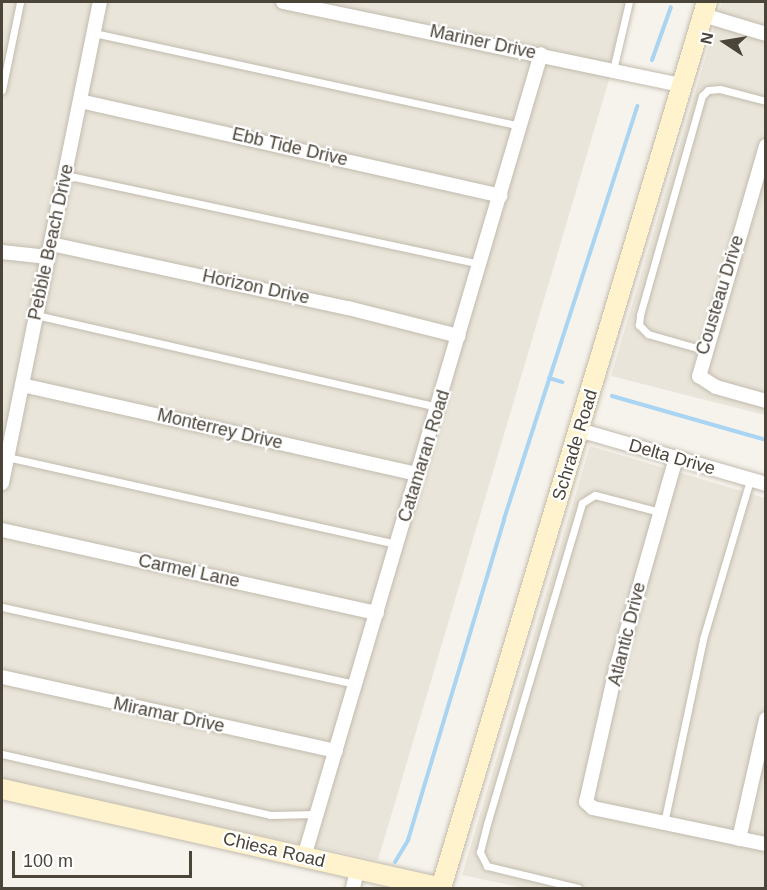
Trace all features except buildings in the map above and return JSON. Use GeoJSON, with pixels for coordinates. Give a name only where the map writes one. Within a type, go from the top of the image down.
{"type":"FeatureCollection","features":[{"type":"Feature","properties":{"kind":"street","name":"Pebble Beach Drive"},"geometry":{"type":"LineString","coordinates":[[2,483],[100,2]]}},
{"type":"Feature","properties":{"kind":"street","name":"Mariner Drive"},"geometry":{"type":"LineString","coordinates":[[283,2],[541,54],[682,86]]}},
{"type":"Feature","properties":{"kind":"street"},"geometry":{"type":"LineString","coordinates":[[705,8],[765,34]]}},
{"type":"Feature","properties":{"kind":"street","name":"Schrade Road"},"geometry":{"type":"LineString","coordinates":[[441,888],[705,8]]}},
{"type":"Feature","properties":{"kind":"street","name":"Catamaran Road"},"geometry":{"type":"LineString","coordinates":[[304,857],[541,54]]}},
{"type":"Feature","properties":{"kind":"street","name":"Ebb Tide Drive"},"geometry":{"type":"LineString","coordinates":[[80,100],[500,196]]}},
{"type":"Feature","properties":{"kind":"street","name":"Cousteau Drive"},"geometry":{"type":"LineString","coordinates":[[765,146],[704,350],[699,376],[704,382],[765,401]]}},
{"type":"Feature","properties":{"kind":"street","name":"Horizon Drive"},"geometry":{"type":"LineString","coordinates":[[2,252],[49,250],[348,308],[459,336]]}},
{"type":"Feature","properties":{"kind":"street","name":"Monterrey Drive"},"geometry":{"type":"LineString","coordinates":[[22,385],[418,474]]}},
{"type":"Feature","properties":{"kind":"street","name":"Delta Drive"},"geometry":{"type":"LineString","coordinates":[[579,430],[765,484]]}},
{"type":"Feature","properties":{"kind":"street","name":"Atlantic Drive"},"geometry":{"type":"LineString","coordinates":[[664,823],[593,807],[586,802],[660,512],[676,458]]}},
{"type":"Feature","properties":{"kind":"street","name":"Carmel Lane"},"geometry":{"type":"LineString","coordinates":[[2,530],[377,613]]}},
{"type":"Feature","properties":{"kind":"street","name":"Miramar Drive"},"geometry":{"type":"LineString","coordinates":[[2,677],[336,751]]}},
{"type":"Feature","properties":{"kind":"street"},"geometry":{"type":"LineString","coordinates":[[739,839],[765,719]]}},
{"type":"Feature","properties":{"kind":"street","name":"Chiesa Road"},"geometry":{"type":"LineString","coordinates":[[2,789],[304,857],[355,879],[441,888]]}},
{"type":"Feature","properties":{"kind":"street"},"geometry":{"type":"LineString","coordinates":[[664,823],[765,844]]}},
{"type":"Feature","properties":{"kind":"lane"},"geometry":{"type":"LineString","coordinates":[[2,90],[20,2]]}},
{"type":"Feature","properties":{"kind":"lane"},"geometry":{"type":"LineString","coordinates":[[612,70],[629,2]]}},
{"type":"Feature","properties":{"kind":"lane"},"geometry":{"type":"LineString","coordinates":[[94,33],[520,126]]}},
{"type":"Feature","properties":{"kind":"lane"},"geometry":{"type":"LineString","coordinates":[[704,350],[648,334],[639,326],[639,315],[702,96],[708,90],[720,88],[765,101]]}},
{"type":"Feature","properties":{"kind":"lane"},"geometry":{"type":"LineString","coordinates":[[65,175],[480,264]]}},
{"type":"Feature","properties":{"kind":"lane"},"geometry":{"type":"LineString","coordinates":[[36,315],[438,407]]}},
{"type":"Feature","properties":{"kind":"lane"},"geometry":{"type":"LineString","coordinates":[[7,457],[398,544]]}},
{"type":"Feature","properties":{"kind":"lane"},"geometry":{"type":"LineString","coordinates":[[664,823],[703,639],[750,480]]}},
{"type":"Feature","properties":{"kind":"lane"},"geometry":{"type":"LineString","coordinates":[[578,888],[487,866],[480,852],[582,503],[594,495],[660,512]]}},
{"type":"Feature","properties":{"kind":"lane"},"geometry":{"type":"LineString","coordinates":[[2,607],[356,684]]}},
{"type":"Feature","properties":{"kind":"lane"},"geometry":{"type":"LineString","coordinates":[[2,754],[270,815],[317,814]]}},
{"type":"Feature","properties":{"kind":"shaded area"},"geometry":{"type":"Polygon","coordinates":[[[2,2],[632,2],[378,860],[2,781],[2,2]]]}},
{"type":"Feature","properties":{"kind":"shaded area"},"geometry":{"type":"Polygon","coordinates":[[[722,2],[765,2],[765,415],[611,376],[722,2]]]}},
{"type":"Feature","properties":{"kind":"shaded area"},"geometry":{"type":"Polygon","coordinates":[[[590,446],[765,498],[765,888],[524,888],[462,875],[590,446]]]}},
{"type":"Feature","properties":{"kind":"waterway"},"geometry":{"type":"LineString","coordinates":[[652,60],[671,7]]}},
{"type":"Feature","properties":{"kind":"waterway"},"geometry":{"type":"LineString","coordinates":[[395,862],[408,840],[504,519],[637,106]]}},
{"type":"Feature","properties":{"kind":"waterway"},"geometry":{"type":"LineString","coordinates":[[549,378],[562,382]]}},
{"type":"Feature","properties":{"kind":"waterway"},"geometry":{"type":"LineString","coordinates":[[612,396],[766,440]]}}]}
